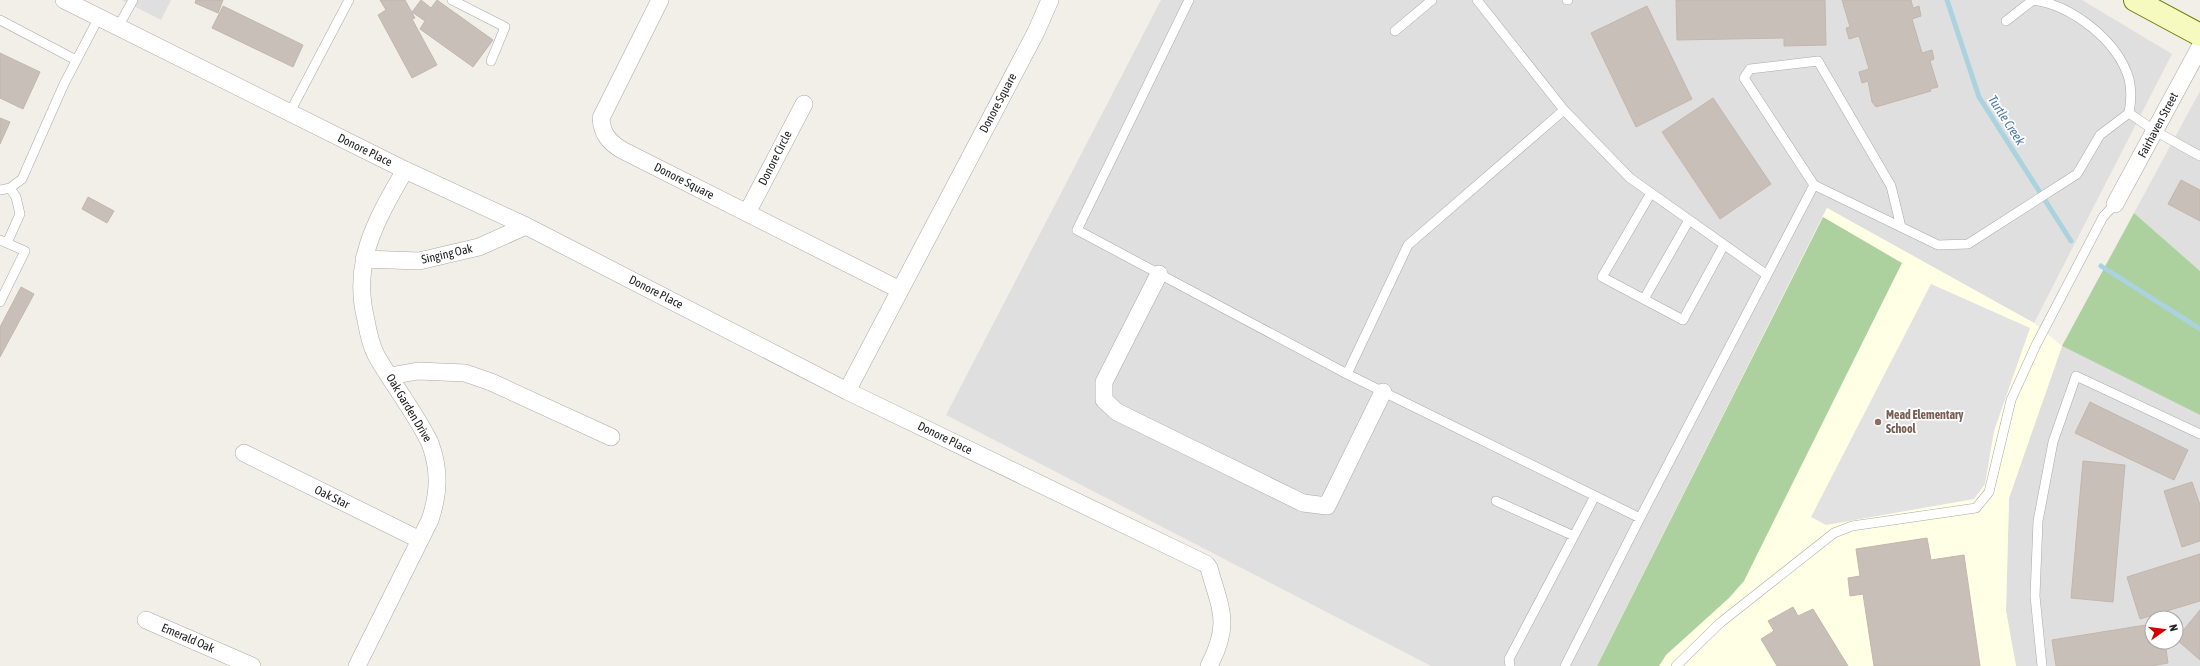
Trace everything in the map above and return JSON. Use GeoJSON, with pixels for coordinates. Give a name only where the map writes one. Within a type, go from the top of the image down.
{"type":"FeatureCollection","features":[{"type":"Feature","properties":{"kind":"street","name":"Donore Place"},"geometry":{"type":"LineString","coordinates":[[64,0],[405,170],[526,226],[847,391],[1206,564],[1209,568],[1220,607],[1223,633],[1219,646],[1208,666]]}},
{"type":"Feature","properties":{"kind":"street","name":"Donore Square"},"geometry":{"type":"LineString","coordinates":[[660,0],[608,100],[601,118],[602,127],[612,144],[900,290]]}},
{"type":"Feature","properties":{"kind":"street","name":"Donore Square"},"geometry":{"type":"LineString","coordinates":[[847,391],[1032,39],[1050,0]]}},
{"type":"Feature","properties":{"kind":"street"},"geometry":{"type":"LineString","coordinates":[[2135,0],[2200,35]]}},
{"type":"Feature","properties":{"kind":"street","name":"Fairhaven Street"},"geometry":{"type":"LineString","coordinates":[[2115,204],[2200,47]]}},
{"type":"Feature","properties":{"kind":"street","name":"Donore Circle"},"geometry":{"type":"LineString","coordinates":[[747,213],[804,104]]}},
{"type":"Feature","properties":{"kind":"street","name":"Oak Garden Drive"},"geometry":{"type":"LineString","coordinates":[[357,666],[420,540],[435,504],[438,471],[436,458],[423,429],[376,354],[363,311],[361,278],[372,230],[405,170]]}},
{"type":"Feature","properties":{"kind":"street","name":"Singing Oak"},"geometry":{"type":"LineString","coordinates":[[364,260],[419,261],[479,247],[526,226]]}},
{"type":"Feature","properties":{"kind":"street"},"geometry":{"type":"LineString","coordinates":[[1159,274],[1104,382],[1104,400],[1117,412],[1303,503],[1327,506],[1383,392]]}},
{"type":"Feature","properties":{"kind":"street"},"geometry":{"type":"LineString","coordinates":[[390,376],[418,370],[465,373],[491,382],[611,437]]}},
{"type":"Feature","properties":{"kind":"street","name":"Oak Star"},"geometry":{"type":"LineString","coordinates":[[244,453],[420,540]]}},
{"type":"Feature","properties":{"kind":"street","name":"Emerald Oak"},"geometry":{"type":"LineString","coordinates":[[146,620],[252,666]]}},
{"type":"Feature","properties":{"kind":"lane"},"geometry":{"type":"LineString","coordinates":[[118,27],[133,0]]}},
{"type":"Feature","properties":{"kind":"lane"},"geometry":{"type":"LineString","coordinates":[[290,112],[349,0]]}},
{"type":"Feature","properties":{"kind":"lane"},"geometry":{"type":"LineString","coordinates":[[452,0],[505,27],[491,61]]}},
{"type":"Feature","properties":{"kind":"lane"},"geometry":{"type":"LineString","coordinates":[[1189,0],[1077,230],[1347,374],[1640,518]]}},
{"type":"Feature","properties":{"kind":"lane"},"geometry":{"type":"LineString","coordinates":[[1396,31],[1432,0]]}},
{"type":"Feature","properties":{"kind":"lane"},"geometry":{"type":"LineString","coordinates":[[1477,0],[1564,110],[1630,178],[1766,275]]}},
{"type":"Feature","properties":{"kind":"lane"},"geometry":{"type":"LineString","coordinates":[[1901,227],[1891,186],[1818,61],[1750,69],[1744,78],[1814,185],[1938,245],[1968,244],[2077,174],[2100,135],[2129,113],[2132,94],[2124,66],[2113,48],[2090,24],[2047,2],[2034,0],[2006,21]]}},
{"type":"Feature","properties":{"kind":"lane"},"geometry":{"type":"LineString","coordinates":[[0,190],[10,188],[22,179],[64,84],[99,17]]}},
{"type":"Feature","properties":{"kind":"lane"},"geometry":{"type":"LineString","coordinates":[[0,20],[76,60]]}},
{"type":"Feature","properties":{"kind":"lane"},"geometry":{"type":"LineString","coordinates":[[1347,374],[1408,245],[1564,110]]}},
{"type":"Feature","properties":{"kind":"lane"},"geometry":{"type":"LineString","coordinates":[[2129,113],[2200,156]]}},
{"type":"Feature","properties":{"kind":"lane"},"geometry":{"type":"LineString","coordinates":[[1565,666],[1640,518],[1814,185]]}},
{"type":"Feature","properties":{"kind":"lane"},"geometry":{"type":"LineString","coordinates":[[0,302],[24,251],[3,241],[20,214],[16,197],[10,188]]}},
{"type":"Feature","properties":{"kind":"lane"},"geometry":{"type":"LineString","coordinates":[[1651,193],[1602,277],[1683,320],[1724,245]]}},
{"type":"Feature","properties":{"kind":"lane"},"geometry":{"type":"LineString","coordinates":[[1676,666],[1720,623],[1834,533],[1852,526],[1976,508],[1989,492],[2011,400],[2031,354],[2103,216],[2115,204]]}},
{"type":"Feature","properties":{"kind":"lane"},"geometry":{"type":"LineString","coordinates":[[1644,299],[1689,220]]}},
{"type":"Feature","properties":{"kind":"lane"},"geometry":{"type":"LineString","coordinates":[[2042,666],[2035,596],[2038,521],[2053,442],[2076,376],[2200,434]]}},
{"type":"Feature","properties":{"kind":"lane"},"geometry":{"type":"LineString","coordinates":[[1510,666],[1509,659],[1595,496]]}},
{"type":"Feature","properties":{"kind":"lane"},"geometry":{"type":"LineString","coordinates":[[1496,500],[1574,536]]}},
{"type":"Feature","properties":{"kind":"shaded area"},"geometry":{"type":"Polygon","coordinates":[[[122,0],[171,0],[161,20],[122,0]]]}},
{"type":"Feature","properties":{"kind":"shaded area"},"geometry":{"type":"Polygon","coordinates":[[[1161,0],[2082,0],[2172,54],[2034,323],[1827,208],[1597,666],[1431,666],[946,415],[1161,0]]]}},
{"type":"Feature","properties":{"kind":"shaded area"},"geometry":{"type":"Polygon","coordinates":[[[2200,91],[2200,271],[2134,213],[2200,91]]]}},
{"type":"Feature","properties":{"kind":"shaded area","name":"Mead Elementary School"},"geometry":{"type":"Polygon","coordinates":[[[1827,208],[2034,323],[2062,346],[2009,498],[2006,611],[2016,666],[1597,666],[1827,208]]]}},
{"type":"Feature","properties":{"kind":"shaded area"},"geometry":{"type":"Polygon","coordinates":[[[1931,284],[2030,328],[1994,431],[1985,484],[1974,499],[1826,525],[1811,517],[1931,284]]]}},
{"type":"Feature","properties":{"kind":"shaded area"},"geometry":{"type":"Polygon","coordinates":[[[2062,346],[2200,415],[2200,666],[2016,666],[2006,611],[2009,498],[2062,346]]]}},
{"type":"Feature","properties":{"kind":"green space"},"geometry":{"type":"Polygon","coordinates":[[[2134,213],[2200,271],[2200,415],[2062,346],[2134,213]]]}},
{"type":"Feature","properties":{"kind":"green space"},"geometry":{"type":"Polygon","coordinates":[[[1823,217],[1902,263],[1744,581],[1729,598],[1666,655],[1659,666],[1597,666],[1823,217]]]}},
{"type":"Feature","properties":{"kind":"building"},"geometry":{"type":"Polygon","coordinates":[[[196,0],[223,0],[218,13],[195,3],[196,0]]]}},
{"type":"Feature","properties":{"kind":"building"},"geometry":{"type":"Polygon","coordinates":[[[380,0],[405,0],[415,18],[412,19],[437,65],[412,78],[378,15],[386,10],[380,0]]]}},
{"type":"Feature","properties":{"kind":"building"},"geometry":{"type":"Polygon","coordinates":[[[421,0],[431,8],[437,0],[493,40],[473,67],[420,29],[425,21],[412,12],[421,0]]]}},
{"type":"Feature","properties":{"kind":"building"},"geometry":{"type":"Polygon","coordinates":[[[1676,0],[1825,0],[1826,45],[1784,46],[1784,38],[1677,40],[1676,0]]]}},
{"type":"Feature","properties":{"kind":"building"},"geometry":{"type":"Polygon","coordinates":[[[1842,0],[1911,0],[1913,8],[1919,6],[1921,16],[1912,19],[1922,53],[1932,50],[1934,59],[1930,61],[1938,87],[1930,89],[1931,91],[1876,107],[1872,102],[1868,81],[1862,83],[1859,72],[1869,69],[1859,36],[1849,39],[1846,28],[1850,27],[1842,0]]]}},
{"type":"Feature","properties":{"kind":"building"},"geometry":{"type":"Polygon","coordinates":[[[223,6],[303,45],[293,67],[212,28],[223,6]]]}},
{"type":"Feature","properties":{"kind":"building"},"geometry":{"type":"Polygon","coordinates":[[[1647,6],[1692,99],[1636,127],[1591,33],[1647,6]]]}},
{"type":"Feature","properties":{"kind":"building"},"geometry":{"type":"Polygon","coordinates":[[[0,53],[40,72],[23,109],[0,98],[0,53]]]}},
{"type":"Feature","properties":{"kind":"building"},"geometry":{"type":"Polygon","coordinates":[[[1713,98],[1771,184],[1720,219],[1662,132],[1713,98]]]}},
{"type":"Feature","properties":{"kind":"building"},"geometry":{"type":"Polygon","coordinates":[[[0,118],[10,122],[0,144],[0,118]]]}},
{"type":"Feature","properties":{"kind":"building"},"geometry":{"type":"Polygon","coordinates":[[[2181,180],[2200,190],[2200,221],[2168,204],[2181,180]]]}},
{"type":"Feature","properties":{"kind":"building"},"geometry":{"type":"Polygon","coordinates":[[[88,197],[114,211],[107,223],[82,209],[88,197]]]}},
{"type":"Feature","properties":{"kind":"building"},"geometry":{"type":"Polygon","coordinates":[[[21,287],[34,294],[0,357],[0,327],[21,287]]]}},
{"type":"Feature","properties":{"kind":"building"},"geometry":{"type":"Polygon","coordinates":[[[2090,402],[2188,450],[2174,480],[2075,433],[2090,402]]]}},
{"type":"Feature","properties":{"kind":"building"},"geometry":{"type":"Polygon","coordinates":[[[2083,461],[2125,465],[2113,602],[2071,598],[2083,461]]]}},
{"type":"Feature","properties":{"kind":"building"},"geometry":{"type":"Polygon","coordinates":[[[2192,482],[2200,505],[2200,541],[2182,547],[2164,491],[2192,482]]]}},
{"type":"Feature","properties":{"kind":"building"},"geometry":{"type":"Polygon","coordinates":[[[1927,538],[1931,560],[1964,555],[1980,666],[1874,666],[1863,594],[1850,596],[1848,578],[1860,576],[1856,549],[1927,538]]]}},
{"type":"Feature","properties":{"kind":"building"},"geometry":{"type":"Polygon","coordinates":[[[2200,554],[2200,601],[2170,610],[2144,610],[2144,618],[2140,619],[2127,577],[2200,554]]]}},
{"type":"Feature","properties":{"kind":"building"},"geometry":{"type":"Polygon","coordinates":[[[1793,607],[1798,616],[1813,609],[1848,666],[1777,666],[1761,639],[1774,631],[1768,621],[1793,607]]]}},
{"type":"Feature","properties":{"kind":"building"},"geometry":{"type":"Polygon","coordinates":[[[2200,610],[2200,660],[2184,646],[2184,629],[2200,610]]]}},
{"type":"Feature","properties":{"kind":"building"},"geometry":{"type":"Polygon","coordinates":[[[2144,625],[2144,650],[2166,650],[2168,663],[2152,666],[2056,666],[2052,640],[2144,625]]]}},
{"type":"Feature","properties":{"kind":"waterway","name":"Turtle Creek"},"geometry":{"type":"LineString","coordinates":[[1947,0],[1979,97],[2071,241]]}},
{"type":"Feature","properties":{"kind":"waterway","name":"Turtle Creek"},"geometry":{"type":"LineString","coordinates":[[2101,266],[2200,329]]}},
{"type":"Feature","properties":{"kind":"place","name":"Mead Elementary School"},"geometry":{"type":"Point","coordinates":[1878,422]}}]}
